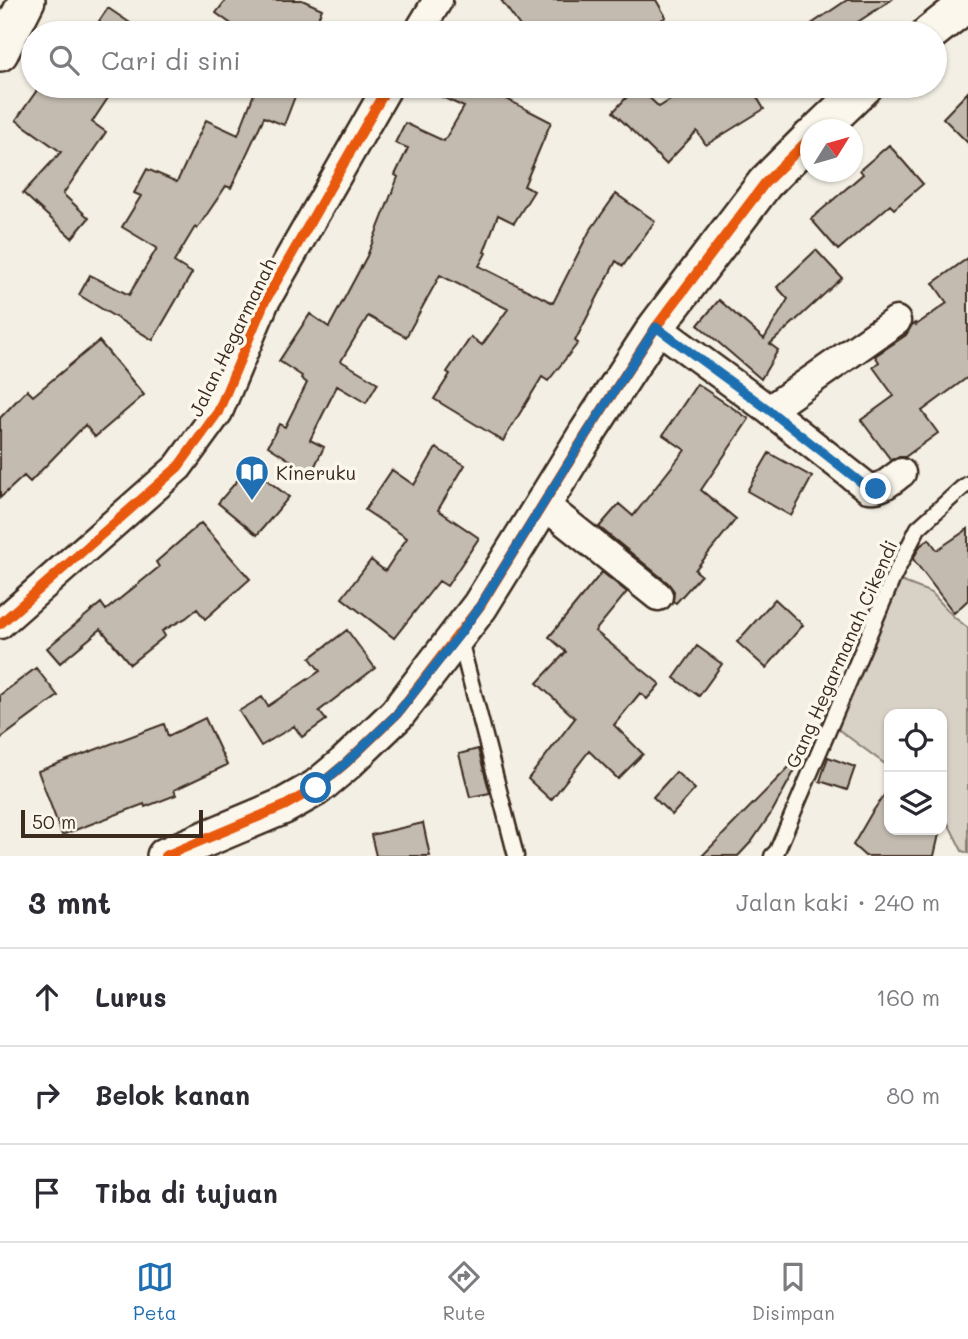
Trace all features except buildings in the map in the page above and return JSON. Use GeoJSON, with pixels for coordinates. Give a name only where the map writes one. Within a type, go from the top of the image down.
{"type":"FeatureCollection","features":[{"type":"Feature","properties":{"kind":"street"},"geometry":{"type":"LineString","coordinates":[[0,53],[27,0]]}},
{"type":"Feature","properties":{"kind":"street"},"geometry":{"type":"LineString","coordinates":[[425,21],[438,0]]}},
{"type":"Feature","properties":{"kind":"street"},"geometry":{"type":"LineString","coordinates":[[945,21],[968,3]]}},
{"type":"Feature","properties":{"kind":"street","name":"Jalan Hegarmanah"},"geometry":{"type":"LineString","coordinates":[[0,624],[178,467],[218,412],[264,303],[381,98]]}},
{"type":"Feature","properties":{"kind":"street"},"geometry":{"type":"LineString","coordinates":[[830,119],[852,98]]}},
{"type":"Feature","properties":{"kind":"street"},"geometry":{"type":"LineString","coordinates":[[165,856],[284,806],[316,788],[397,714],[480,606],[656,327],[765,183],[800,148]]}},
{"type":"Feature","properties":{"kind":"street"},"geometry":{"type":"LineString","coordinates":[[769,410],[896,321]]}},
{"type":"Feature","properties":{"kind":"street"},"geometry":{"type":"LineString","coordinates":[[656,327],[769,410],[868,488],[883,487],[901,473]]}},
{"type":"Feature","properties":{"kind":"street"},"geometry":{"type":"LineString","coordinates":[[543,504],[658,596]]}},
{"type":"Feature","properties":{"kind":"lane","name":"Gang Hegarmanah Cikendi"},"geometry":{"type":"LineString","coordinates":[[772,856],[777,851],[893,578],[918,528],[968,484]]}},
{"type":"Feature","properties":{"kind":"lane"},"geometry":{"type":"LineString","coordinates":[[459,635],[516,856]]}},
{"type":"Feature","properties":{"kind":"shaded area"},"geometry":{"type":"Polygon","coordinates":[[[893,578],[932,593],[968,628],[968,853],[962,851],[947,821],[947,709],[884,709],[884,763],[831,724],[893,578]]]}},
{"type":"Feature","properties":{"kind":"cycle path"},"geometry":{"type":"LineString","coordinates":[[0,624],[178,467],[218,412],[264,303],[381,98]]}},
{"type":"Feature","properties":{"kind":"cycle path"},"geometry":{"type":"LineString","coordinates":[[165,856],[284,806],[316,788],[397,714],[480,606],[656,327],[765,183],[800,148]]}},
{"type":"Feature","properties":{"kind":"place","name":"Kineruku"},"geometry":{"type":"Point","coordinates":[252,502]}},
{"type":"Feature","properties":{"kind":"route"},"geometry":{"type":"LineString","coordinates":[[316,788],[397,714],[459,635],[656,327],[769,410],[868,488],[876,489]]}}]}
